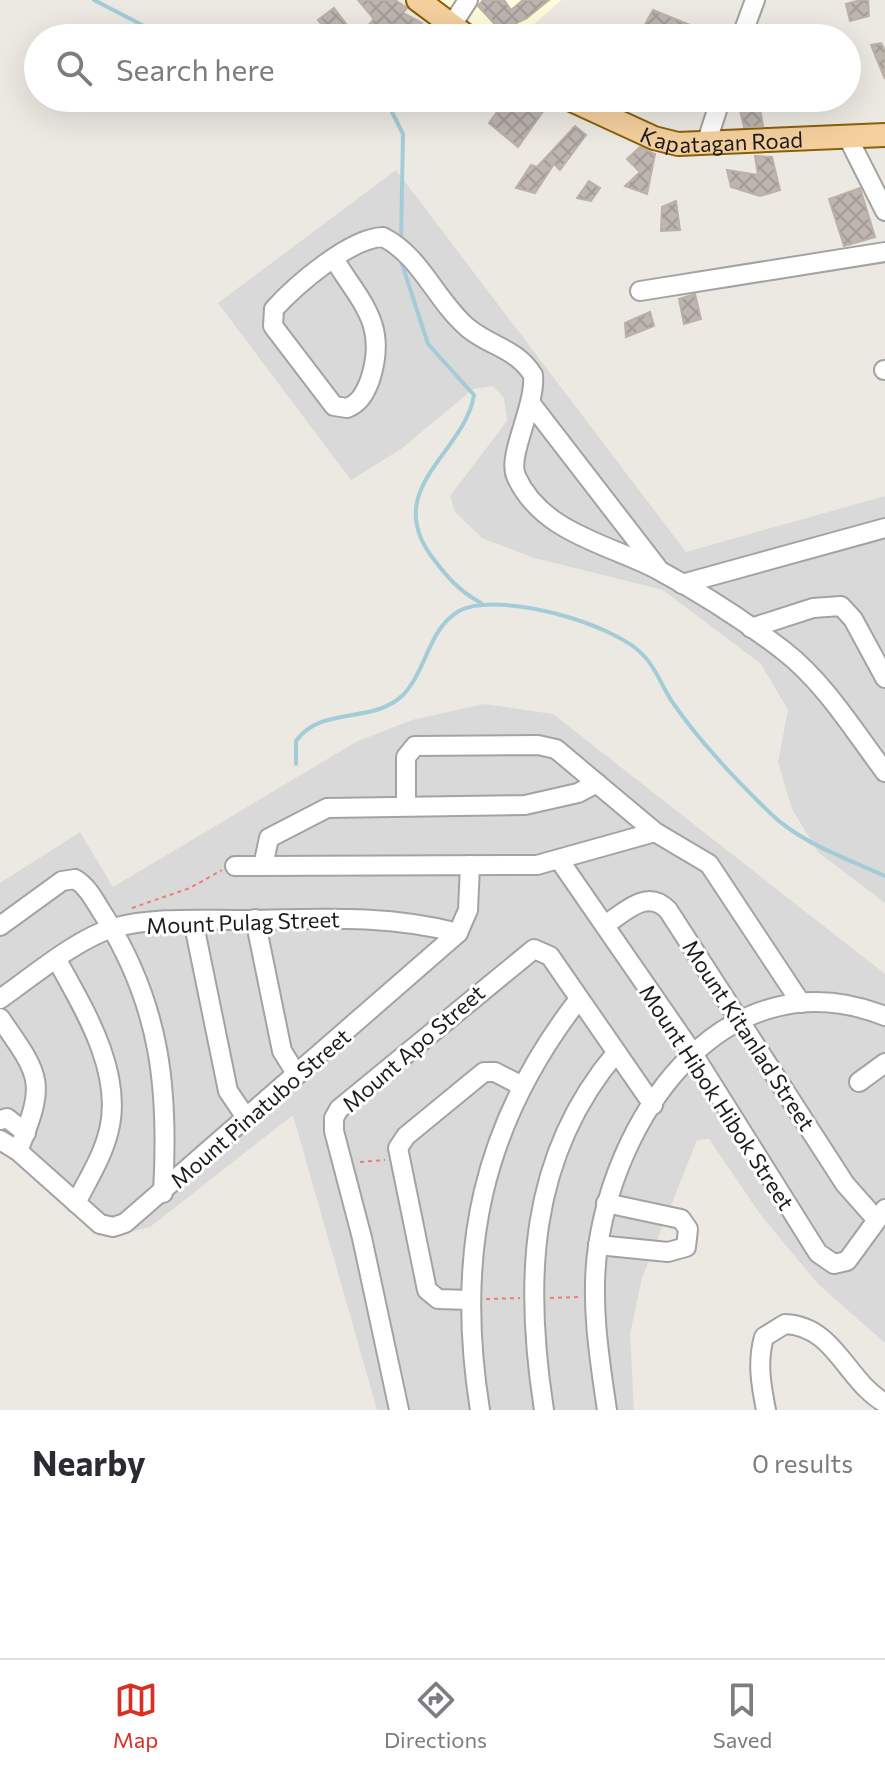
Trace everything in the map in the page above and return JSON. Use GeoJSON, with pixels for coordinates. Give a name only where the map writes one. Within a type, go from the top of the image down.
{"type":"FeatureCollection","features":[{"type":"Feature","properties":{"kind":"main road"},"geometry":{"type":"LineString","coordinates":[[418,0],[450,24]]}},
{"type":"Feature","properties":{"kind":"main road","name":"Kapatagan Road"},"geometry":{"type":"LineString","coordinates":[[597,112],[654,138],[678,144],[885,135]]}},
{"type":"Feature","properties":{"kind":"street"},"geometry":{"type":"LineString","coordinates":[[462,24],[468,0]]}},
{"type":"Feature","properties":{"kind":"street"},"geometry":{"type":"LineString","coordinates":[[746,24],[755,0]]}},
{"type":"Feature","properties":{"kind":"street"},"geometry":{"type":"LineString","coordinates":[[706,144],[716,112]]}},
{"type":"Feature","properties":{"kind":"street"},"geometry":{"type":"LineString","coordinates":[[847,136],[885,211]]}},
{"type":"Feature","properties":{"kind":"street"},"geometry":{"type":"LineString","coordinates":[[334,259],[378,335],[377,355],[364,396],[347,408],[334,406],[278,334],[272,317],[281,302],[334,259],[370,237],[383,237],[396,243],[458,319],[472,331],[507,348],[527,365],[533,375],[532,405],[514,461],[516,475],[539,508],[558,525],[660,571],[785,652],[812,677],[885,772]]}},
{"type":"Feature","properties":{"kind":"street"},"geometry":{"type":"LineString","coordinates":[[640,291],[885,252]]}},
{"type":"Feature","properties":{"kind":"street"},"geometry":{"type":"LineString","coordinates":[[532,405],[660,571]]}},
{"type":"Feature","properties":{"kind":"street"},"geometry":{"type":"LineString","coordinates":[[682,584],[882,534]]}},
{"type":"Feature","properties":{"kind":"street"},"geometry":{"type":"LineString","coordinates":[[751,628],[813,608],[841,606],[853,619],[885,678]]}},
{"type":"Feature","properties":{"kind":"street"},"geometry":{"type":"LineString","coordinates":[[406,806],[406,757],[411,748],[548,746],[564,755],[655,832],[709,864],[801,1003]]}},
{"type":"Feature","properties":{"kind":"street"},"geometry":{"type":"LineString","coordinates":[[263,866],[269,838],[322,809],[525,805],[578,793],[597,783]]}},
{"type":"Feature","properties":{"kind":"street"},"geometry":{"type":"LineString","coordinates":[[235,866],[537,865],[655,832]]}},
{"type":"Feature","properties":{"kind":"street","name":"Mount Hibok Hibok Street"},"geometry":{"type":"LineString","coordinates":[[560,861],[692,1052],[808,1239],[825,1260],[834,1264],[847,1261],[880,1214]]}},
{"type":"Feature","properties":{"kind":"street"},"geometry":{"type":"LineString","coordinates":[[458,933],[468,910],[470,865]]}},
{"type":"Feature","properties":{"kind":"street"},"geometry":{"type":"LineString","coordinates":[[0,926],[62,881],[75,879],[86,887],[112,929],[141,990],[160,1060],[166,1096],[163,1193]]}},
{"type":"Feature","properties":{"kind":"street","name":"Mount Kitanlad Street"},"geometry":{"type":"LineString","coordinates":[[605,925],[645,899],[662,903],[845,1184],[880,1214]]}},
{"type":"Feature","properties":{"kind":"street"},"geometry":{"type":"LineString","coordinates":[[255,919],[282,1051],[297,1075]]}},
{"type":"Feature","properties":{"kind":"street","name":"Mount Pulag Street"},"geometry":{"type":"LineString","coordinates":[[0,999],[57,960],[112,929],[193,920],[400,919],[458,933]]}},
{"type":"Feature","properties":{"kind":"street"},"geometry":{"type":"LineString","coordinates":[[193,920],[228,1091],[247,1119]]}},
{"type":"Feature","properties":{"kind":"street","name":"Mount Pinatubo Street"},"geometry":{"type":"LineString","coordinates":[[0,1140],[18,1151],[100,1224],[113,1227],[130,1220],[458,933]]}},
{"type":"Feature","properties":{"kind":"street","name":"Mount Apo Street"},"geometry":{"type":"LineString","coordinates":[[399,1410],[362,1238],[333,1125],[339,1109],[526,952],[534,949],[545,952],[653,1105]]}},
{"type":"Feature","properties":{"kind":"street"},"geometry":{"type":"LineString","coordinates":[[57,960],[96,1038],[109,1080],[112,1106],[100,1158],[76,1203]]}},
{"type":"Feature","properties":{"kind":"street"},"geometry":{"type":"LineString","coordinates":[[480,1410],[469,1300],[479,1207],[495,1145],[522,1086],[579,999]]}},
{"type":"Feature","properties":{"kind":"street"},"geometry":{"type":"LineString","coordinates":[[607,1410],[597,1330],[598,1245],[606,1203],[625,1155],[653,1105],[692,1052],[738,1019],[770,1007],[801,1003],[837,1003],[885,1016]]}},
{"type":"Feature","properties":{"kind":"street"},"geometry":{"type":"LineString","coordinates":[[0,1018],[27,1057],[37,1081],[37,1105],[18,1151]]}},
{"type":"Feature","properties":{"kind":"street"},"geometry":{"type":"LineString","coordinates":[[544,1410],[532,1319],[532,1272],[540,1211],[572,1120],[616,1053]]}},
{"type":"Feature","properties":{"kind":"street"},"geometry":{"type":"LineString","coordinates":[[859,1082],[885,1063]]}},
{"type":"Feature","properties":{"kind":"street"},"geometry":{"type":"LineString","coordinates":[[469,1300],[438,1299],[427,1290],[398,1148],[406,1136],[479,1075],[495,1072],[522,1086]]}},
{"type":"Feature","properties":{"kind":"street"},"geometry":{"type":"LineString","coordinates":[[0,1120],[7,1118],[26,1133]]}},
{"type":"Feature","properties":{"kind":"street"},"geometry":{"type":"LineString","coordinates":[[598,1245],[668,1252],[686,1247],[688,1229],[681,1219],[606,1203]]}},
{"type":"Feature","properties":{"kind":"street"},"geometry":{"type":"LineString","coordinates":[[766,1410],[759,1375],[761,1350],[764,1337],[785,1324],[809,1328],[838,1353],[855,1376],[885,1403]]}},
{"type":"Feature","properties":{"kind":"path"},"geometry":{"type":"LineString","coordinates":[[112,929],[137,905],[190,888],[235,866]]}},
{"type":"Feature","properties":{"kind":"path"},"geometry":{"type":"LineString","coordinates":[[343,1164],[398,1159]]}},
{"type":"Feature","properties":{"kind":"shaded area"},"geometry":{"type":"Polygon","coordinates":[[[435,0],[561,0],[534,24],[467,24],[435,0]]]}},
{"type":"Feature","properties":{"kind":"shaded area"},"geometry":{"type":"Polygon","coordinates":[[[396,170],[686,552],[885,496],[885,903],[818,852],[792,809],[778,762],[788,710],[761,664],[663,590],[534,558],[482,538],[455,512],[450,496],[507,421],[504,398],[493,386],[473,389],[401,449],[351,480],[218,303],[396,170]]]}},
{"type":"Feature","properties":{"kind":"shaded area"},"geometry":{"type":"Polygon","coordinates":[[[484,704],[553,714],[885,974],[885,1343],[818,1284],[760,1214],[709,1139],[697,1140],[642,1278],[630,1334],[634,1410],[377,1410],[293,1115],[150,1227],[122,1234],[98,1233],[60,1196],[8,1153],[0,1151],[0,883],[80,832],[113,887],[356,742],[412,720],[484,704]]]}},
{"type":"Feature","properties":{"kind":"building"},"geometry":{"type":"Polygon","coordinates":[[[358,0],[395,0],[407,8],[403,13],[422,23],[369,24],[374,19],[358,0]]]}},
{"type":"Feature","properties":{"kind":"building"},"geometry":{"type":"Polygon","coordinates":[[[483,0],[504,0],[511,10],[523,0],[549,0],[515,24],[495,24],[478,6],[483,0]]]}},
{"type":"Feature","properties":{"kind":"building"},"geometry":{"type":"Polygon","coordinates":[[[868,0],[869,16],[850,21],[846,4],[868,0]]]}},
{"type":"Feature","properties":{"kind":"building"},"geometry":{"type":"Polygon","coordinates":[[[334,8],[346,24],[321,24],[318,20],[334,8]]]}},
{"type":"Feature","properties":{"kind":"building"},"geometry":{"type":"Polygon","coordinates":[[[653,10],[688,24],[645,24],[653,10]]]}},
{"type":"Feature","properties":{"kind":"building"},"geometry":{"type":"Polygon","coordinates":[[[881,43],[885,50],[885,79],[871,45],[881,43]]]}},
{"type":"Feature","properties":{"kind":"building"},"geometry":{"type":"Polygon","coordinates":[[[497,112],[543,112],[518,147],[489,123],[497,112]]]}},
{"type":"Feature","properties":{"kind":"building"},"geometry":{"type":"Polygon","coordinates":[[[740,112],[760,112],[763,126],[744,127],[740,112]]]}},
{"type":"Feature","properties":{"kind":"building"},"geometry":{"type":"Polygon","coordinates":[[[575,126],[586,135],[560,170],[554,164],[535,193],[516,188],[531,165],[537,167],[575,126]]]}},
{"type":"Feature","properties":{"kind":"building"},"geometry":{"type":"Polygon","coordinates":[[[640,147],[655,154],[647,194],[625,186],[640,172],[627,159],[640,147]]]}},
{"type":"Feature","properties":{"kind":"building"},"geometry":{"type":"Polygon","coordinates":[[[755,156],[772,157],[780,190],[760,196],[731,187],[727,170],[758,175],[755,156]]]}},
{"type":"Feature","properties":{"kind":"building"},"geometry":{"type":"Polygon","coordinates":[[[589,181],[600,188],[591,201],[577,198],[589,181]]]}},
{"type":"Feature","properties":{"kind":"building"},"geometry":{"type":"Polygon","coordinates":[[[860,188],[875,237],[844,246],[829,199],[860,188]]]}},
{"type":"Feature","properties":{"kind":"building"},"geometry":{"type":"Polygon","coordinates":[[[676,201],[680,230],[661,231],[662,207],[676,201]]]}},
{"type":"Feature","properties":{"kind":"building"},"geometry":{"type":"Polygon","coordinates":[[[695,294],[701,319],[684,324],[679,299],[695,294]]]}},
{"type":"Feature","properties":{"kind":"building"},"geometry":{"type":"Polygon","coordinates":[[[650,312],[654,326],[626,337],[625,323],[650,312]]]}},
{"type":"Feature","properties":{"kind":"waterway"},"geometry":{"type":"LineString","coordinates":[[94,0],[140,24]]}},
{"type":"Feature","properties":{"kind":"waterway"},"geometry":{"type":"LineString","coordinates":[[392,112],[403,134],[401,241]]}},
{"type":"Feature","properties":{"kind":"waterway"},"geometry":{"type":"LineString","coordinates":[[400,258],[428,344],[474,395],[468,416],[430,472],[421,491],[416,511],[419,533],[448,577],[481,603]]}},
{"type":"Feature","properties":{"kind":"waterway"},"geometry":{"type":"LineString","coordinates":[[296,764],[296,741],[307,730],[319,723],[377,710],[403,695],[418,674],[441,628],[459,611],[477,606],[527,608],[584,622],[631,645],[649,662],[669,698],[695,732],[781,823],[809,841],[885,876]]}}]}
